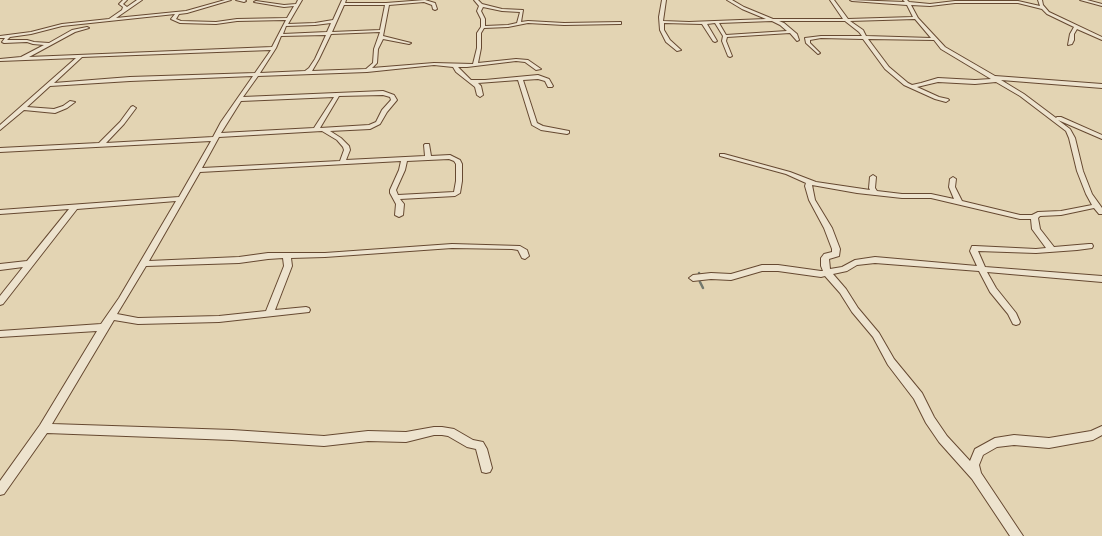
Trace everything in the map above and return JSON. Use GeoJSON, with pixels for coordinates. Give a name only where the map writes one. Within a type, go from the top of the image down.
{"type":"FeatureCollection","features":[{"type":"Feature","properties":{"kind":"street"},"geometry":{"type":"LineString","coordinates":[[124,10],[124,7],[120,4],[125,0]]}},
{"type":"Feature","properties":{"kind":"street"},"geometry":{"type":"LineString","coordinates":[[22,59],[77,30],[109,21],[140,0]]}},
{"type":"Feature","properties":{"kind":"street"},"geometry":{"type":"LineString","coordinates":[[0,37],[31,33],[62,25],[178,13],[196,10],[229,0]]}},
{"type":"Feature","properties":{"kind":"street"},"geometry":{"type":"LineString","coordinates":[[238,0],[244,1]]}},
{"type":"Feature","properties":{"kind":"street"},"geometry":{"type":"LineString","coordinates":[[476,0],[480,5],[502,10],[522,11],[519,23]]}},
{"type":"Feature","properties":{"kind":"street"},"geometry":{"type":"LineString","coordinates":[[664,0],[661,22],[665,36],[675,48],[679,50]]}},
{"type":"Feature","properties":{"kind":"street"},"geometry":{"type":"LineString","coordinates":[[729,0],[740,7],[782,24],[797,40]]}},
{"type":"Feature","properties":{"kind":"street"},"geometry":{"type":"LineString","coordinates":[[832,0],[846,20],[861,31],[887,68],[910,86],[937,98],[946,100]]}},
{"type":"Feature","properties":{"kind":"street"},"geometry":{"type":"LineString","coordinates":[[852,0],[906,2],[930,5],[974,1],[1018,2],[1043,8]]}},
{"type":"Feature","properties":{"kind":"street"},"geometry":{"type":"LineString","coordinates":[[1040,0],[1043,8],[1048,13],[1102,39]]}},
{"type":"Feature","properties":{"kind":"street"},"geometry":{"type":"LineString","coordinates":[[1082,0],[1102,5]]}},
{"type":"Feature","properties":{"kind":"street"},"geometry":{"type":"LineString","coordinates":[[304,73],[311,69],[317,60],[343,2],[386,4],[424,1],[434,4],[435,10]]}},
{"type":"Feature","properties":{"kind":"street"},"geometry":{"type":"LineString","coordinates":[[256,2],[281,5],[298,3]]}},
{"type":"Feature","properties":{"kind":"street"},"geometry":{"type":"LineString","coordinates":[[906,2],[912,8],[916,18],[943,48],[1022,95],[1071,133],[1080,171],[1096,206],[1102,212]]}},
{"type":"Feature","properties":{"kind":"street"},"geometry":{"type":"LineString","coordinates":[[0,490],[44,428],[198,170],[215,137],[274,48],[298,3]]}},
{"type":"Feature","properties":{"kind":"street"},"geometry":{"type":"LineString","coordinates":[[367,70],[375,63],[376,49],[381,37],[386,4]]}},
{"type":"Feature","properties":{"kind":"street"},"geometry":{"type":"LineString","coordinates":[[476,65],[479,33],[483,27],[483,19],[479,10],[481,7],[480,5]]}},
{"type":"Feature","properties":{"kind":"street"},"geometry":{"type":"LineString","coordinates":[[178,13],[172,19],[180,22],[216,23],[251,20],[315,24],[335,21]]}},
{"type":"Feature","properties":{"kind":"street"},"geometry":{"type":"LineString","coordinates":[[661,22],[704,23],[772,20],[916,18]]}},
{"type":"Feature","properties":{"kind":"street"},"geometry":{"type":"LineString","coordinates":[[240,26],[251,20]]}},
{"type":"Feature","properties":{"kind":"street"},"geometry":{"type":"LineString","coordinates":[[716,22],[725,36],[724,41],[730,56]]}},
{"type":"Feature","properties":{"kind":"street"},"geometry":{"type":"LineString","coordinates":[[483,27],[508,26],[519,23],[619,23]]}},
{"type":"Feature","properties":{"kind":"street"},"geometry":{"type":"LineString","coordinates":[[704,23],[715,41]]}},
{"type":"Feature","properties":{"kind":"street"},"geometry":{"type":"LineString","coordinates":[[1070,44],[1072,34],[1076,27]]}},
{"type":"Feature","properties":{"kind":"street"},"geometry":{"type":"LineString","coordinates":[[280,35],[382,31]]}},
{"type":"Feature","properties":{"kind":"street"},"geometry":{"type":"LineString","coordinates":[[725,36],[791,32]]}},
{"type":"Feature","properties":{"kind":"street"},"geometry":{"type":"LineString","coordinates":[[8,36],[4,42],[25,41],[37,44],[51,44]]}},
{"type":"Feature","properties":{"kind":"street"},"geometry":{"type":"LineString","coordinates":[[381,37],[409,43]]}},
{"type":"Feature","properties":{"kind":"street"},"geometry":{"type":"LineString","coordinates":[[818,53],[808,43],[808,39],[821,37],[936,39]]}},
{"type":"Feature","properties":{"kind":"street"},"geometry":{"type":"LineString","coordinates":[[1,61],[274,48]]}},
{"type":"Feature","properties":{"kind":"street"},"geometry":{"type":"LineString","coordinates":[[0,128],[81,56]]}},
{"type":"Feature","properties":{"kind":"street"},"geometry":{"type":"LineString","coordinates":[[48,85],[130,79],[367,70],[434,64],[454,66],[476,65],[519,60],[526,61],[538,69]]}},
{"type":"Feature","properties":{"kind":"street"},"geometry":{"type":"LineString","coordinates":[[454,66],[463,76],[478,86],[480,95]]}},
{"type":"Feature","properties":{"kind":"street"},"geometry":{"type":"LineString","coordinates":[[470,80],[491,82],[520,78],[542,78],[547,80],[550,86]]}},
{"type":"Feature","properties":{"kind":"street"},"geometry":{"type":"LineString","coordinates":[[520,78],[534,124],[541,128],[567,132]]}},
{"type":"Feature","properties":{"kind":"street"},"geometry":{"type":"LineString","coordinates":[[910,86],[922,85],[938,80],[975,82],[994,79],[1102,86]]}},
{"type":"Feature","properties":{"kind":"street"},"geometry":{"type":"LineString","coordinates":[[0,150],[320,129],[362,128],[376,125],[384,111],[394,100],[392,96],[383,93],[239,99]]}},
{"type":"Feature","properties":{"kind":"street"},"geometry":{"type":"LineString","coordinates":[[320,129],[337,96]]}},
{"type":"Feature","properties":{"kind":"street"},"geometry":{"type":"LineString","coordinates":[[22,108],[55,111],[72,102]]}},
{"type":"Feature","properties":{"kind":"street"},"geometry":{"type":"LineString","coordinates":[[101,144],[122,123],[134,108]]}},
{"type":"Feature","properties":{"kind":"street"},"geometry":{"type":"LineString","coordinates":[[1045,112],[1102,137]]}},
{"type":"Feature","properties":{"kind":"street"},"geometry":{"type":"LineString","coordinates":[[320,129],[339,139],[346,146],[347,150],[342,163]]}},
{"type":"Feature","properties":{"kind":"street"},"geometry":{"type":"LineString","coordinates":[[427,145],[428,158]]}},
{"type":"Feature","properties":{"kind":"street"},"geometry":{"type":"LineString","coordinates":[[722,155],[788,173],[809,183],[844,190],[902,196],[922,195],[960,202],[1009,215],[1034,217],[1038,214],[1061,213],[1096,206]]}},
{"type":"Feature","properties":{"kind":"street"},"geometry":{"type":"LineString","coordinates":[[198,170],[450,157],[458,160],[460,170],[457,192],[449,196],[397,197]]}},
{"type":"Feature","properties":{"kind":"street"},"geometry":{"type":"LineString","coordinates":[[399,214],[400,204],[397,197],[393,193],[394,185],[400,177],[404,160]]}},
{"type":"Feature","properties":{"kind":"street"},"geometry":{"type":"LineString","coordinates":[[873,177],[872,188],[875,193]]}},
{"type":"Feature","properties":{"kind":"street"},"geometry":{"type":"LineString","coordinates":[[953,179],[952,187],[960,202]]}},
{"type":"Feature","properties":{"kind":"street"},"geometry":{"type":"LineString","coordinates":[[809,183],[808,186],[812,200],[828,228],[836,249],[836,254],[825,258],[825,266],[828,274],[843,291],[855,310],[876,335],[891,362],[918,396],[930,420],[943,439],[976,474],[1018,536]]}},
{"type":"Feature","properties":{"kind":"street"},"geometry":{"type":"LineString","coordinates":[[1092,197],[1102,198]]}},
{"type":"Feature","properties":{"kind":"street"},"geometry":{"type":"LineString","coordinates":[[0,212],[180,199]]}},
{"type":"Feature","properties":{"kind":"street"},"geometry":{"type":"LineString","coordinates":[[0,302],[28,264],[75,206]]}},
{"type":"Feature","properties":{"kind":"street"},"geometry":{"type":"LineString","coordinates":[[1034,217],[1036,229],[1052,250]]}},
{"type":"Feature","properties":{"kind":"street"},"geometry":{"type":"LineString","coordinates":[[142,264],[215,262],[268,256],[325,255],[452,246],[520,248],[524,252],[525,256]]}},
{"type":"Feature","properties":{"kind":"street"},"geometry":{"type":"LineString","coordinates":[[1016,322],[1012,313],[993,290],[974,251],[975,248],[1018,251],[1052,250],[1089,246]]}},
{"type":"Feature","properties":{"kind":"street"},"geometry":{"type":"LineString","coordinates":[[270,313],[288,266],[287,256]]}},
{"type":"Feature","properties":{"kind":"street"},"geometry":{"type":"LineString","coordinates":[[693,278],[704,278],[711,276],[731,278],[762,268],[778,268],[807,274],[828,274],[855,263],[875,260],[1102,279]]}},
{"type":"Feature","properties":{"kind":"street"},"geometry":{"type":"LineString","coordinates":[[0,267],[28,264]]}},
{"type":"Feature","properties":{"kind":"street"},"geometry":{"type":"LineString","coordinates":[[111,316],[138,321],[211,319],[245,317],[306,310]]}},
{"type":"Feature","properties":{"kind":"street"},"geometry":{"type":"LineString","coordinates":[[0,334],[104,327]]}},
{"type":"Feature","properties":{"kind":"street"},"geometry":{"type":"LineString","coordinates":[[44,428],[232,435],[324,441],[368,436],[406,437],[434,431],[442,431],[450,432],[471,444],[479,445],[482,449],[486,468]]}},
{"type":"Feature","properties":{"kind":"street"},"geometry":{"type":"LineString","coordinates":[[976,474],[974,465],[979,452],[995,443],[1020,440],[1049,443],[1092,435],[1102,430]]}},
{"type":"Feature","properties":{"kind":"waterway"},"geometry":{"type":"LineString","coordinates":[[699,273],[700,282],[703,288]]}}]}
